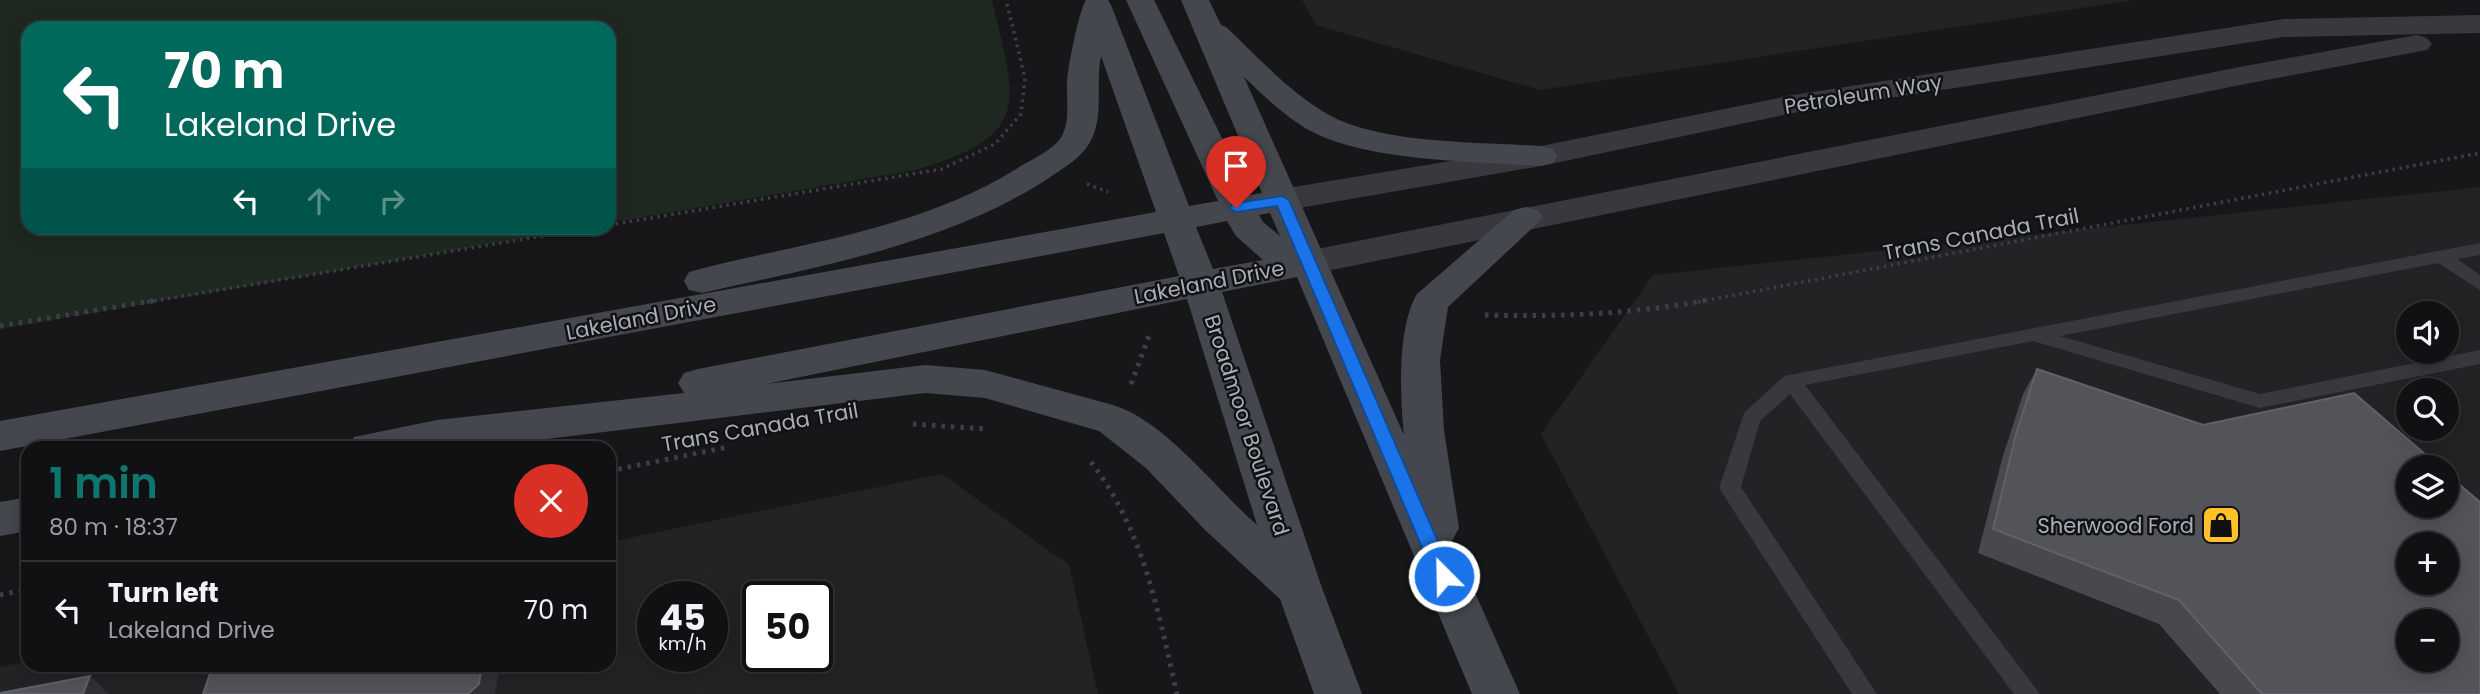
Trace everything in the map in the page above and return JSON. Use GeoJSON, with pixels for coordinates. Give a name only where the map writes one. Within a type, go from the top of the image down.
{"type":"FeatureCollection","features":[{"type":"Feature","properties":{"kind":"main road"},"geometry":{"type":"LineString","coordinates":[[1140,0],[1236,208],[1248,228],[1279,254],[1307,263]]}},
{"type":"Feature","properties":{"kind":"main road"},"geometry":{"type":"LineString","coordinates":[[161,408],[828,252],[965,211],[1010,189],[1073,144],[1084,114],[1082,80],[1096,4]]}},
{"type":"Feature","properties":{"kind":"main road","name":"Broadmoor Boulevard"},"geometry":{"type":"LineString","coordinates":[[1096,4],[1201,285],[1299,588],[1338,694]]}},
{"type":"Feature","properties":{"kind":"main road"},"geometry":{"type":"LineString","coordinates":[[1199,11],[1275,89],[1319,123],[1349,133],[1407,144],[1541,156]]}},
{"type":"Feature","properties":{"kind":"main road"},"geometry":{"type":"LineString","coordinates":[[1199,11],[1496,694]]}},
{"type":"Feature","properties":{"kind":"main road","name":"Lakeland Drive"},"geometry":{"type":"LineString","coordinates":[[0,436],[1282,200]]}},
{"type":"Feature","properties":{"kind":"main road"},"geometry":{"type":"LineString","coordinates":[[1444,576],[1424,430],[1421,360],[1430,303],[1527,218]]}},
{"type":"Feature","properties":{"kind":"main road","name":"Lakeland Drive"},"geometry":{"type":"LineString","coordinates":[[407,441],[1307,263]]}},
{"type":"Feature","properties":{"kind":"main road"},"geometry":{"type":"LineString","coordinates":[[412,440],[926,379],[985,384],[1113,420],[1161,457],[1220,518],[1299,588]]}},
{"type":"Feature","properties":{"kind":"main road"},"geometry":{"type":"LineString","coordinates":[[0,519],[21,517]]}},
{"type":"Feature","properties":{"kind":"street","name":"Petroleum Way"},"geometry":{"type":"LineString","coordinates":[[1282,200],[1541,156],[1793,104],[2284,28],[2465,25]]}},
{"type":"Feature","properties":{"kind":"street","name":"Petroleum Way"},"geometry":{"type":"LineString","coordinates":[[1307,263],[2231,78],[2415,45],[2465,25]]}},
{"type":"Feature","properties":{"kind":"lane"},"geometry":{"type":"LineString","coordinates":[[1865,694],[1730,488],[1751,418],[1791,381],[2480,248]]}},
{"type":"Feature","properties":{"kind":"lane"},"geometry":{"type":"LineString","coordinates":[[2441,256],[2480,284]]}},
{"type":"Feature","properties":{"kind":"lane"},"geometry":{"type":"LineString","coordinates":[[2035,335],[2260,401],[2480,357]]}},
{"type":"Feature","properties":{"kind":"lane"},"geometry":{"type":"LineString","coordinates":[[1791,381],[2028,694]]}},
{"type":"Feature","properties":{"kind":"lane"},"geometry":{"type":"LineString","coordinates":[[0,527],[21,519]]}},
{"type":"Feature","properties":{"kind":"path"},"geometry":{"type":"LineString","coordinates":[[616,224],[942,169],[995,144],[1021,114],[1025,78],[1006,0]]}},
{"type":"Feature","properties":{"kind":"path","name":"Trans Canada Trail"},"geometry":{"type":"LineString","coordinates":[[1485,315],[1572,317],[1648,311],[2480,153]]}},
{"type":"Feature","properties":{"kind":"path"},"geometry":{"type":"LineString","coordinates":[[0,326],[549,235]]}},
{"type":"Feature","properties":{"kind":"path"},"geometry":{"type":"LineString","coordinates":[[1128,395],[1149,336]]}},
{"type":"Feature","properties":{"kind":"path"},"geometry":{"type":"LineString","coordinates":[[908,424],[987,429]]}},
{"type":"Feature","properties":{"kind":"path","name":"Trans Canada Trail"},"geometry":{"type":"LineString","coordinates":[[616,470],[740,445]]}},
{"type":"Feature","properties":{"kind":"path"},"geometry":{"type":"LineString","coordinates":[[1082,452],[1111,484],[1137,533],[1177,694]]}},
{"type":"Feature","properties":{"kind":"path"},"geometry":{"type":"LineString","coordinates":[[0,595],[21,590]]}},
{"type":"Feature","properties":{"kind":"shaded area"},"geometry":{"type":"Polygon","coordinates":[[[0,0],[992,0],[1010,90],[1007,110],[998,128],[981,143],[954,157],[916,170],[616,222],[616,21],[21,21],[21,235],[544,235],[0,329],[0,0]]]}},
{"type":"Feature","properties":{"kind":"shaded area"},"geometry":{"type":"Polygon","coordinates":[[[1302,0],[2134,0],[1540,90],[1316,25],[1302,0]]]}},
{"type":"Feature","properties":{"kind":"shaded area"},"geometry":{"type":"Polygon","coordinates":[[[2480,187],[2480,694],[1679,694],[1541,434],[1653,275],[2480,187]]]}},
{"type":"Feature","properties":{"kind":"shaded area"},"geometry":{"type":"Polygon","coordinates":[[[942,474],[1069,565],[1098,694],[0,694],[0,667],[21,662],[21,672],[616,672],[616,541],[942,474]]]}},
{"type":"Feature","properties":{"kind":"building","name":"Sherwood Ford"},"geometry":{"type":"Polygon","coordinates":[[[2037,369],[2203,425],[2354,393],[2396,429],[2396,441],[2410,441],[2426,455],[2396,455],[2396,518],[2459,518],[2459,484],[2480,502],[2480,694],[2262,694],[2179,600],[1993,529],[2016,434],[2037,369]]]}},
{"type":"Feature","properties":{"kind":"building"},"geometry":{"type":"Polygon","coordinates":[[[211,672],[481,672],[479,684],[468,694],[203,694],[211,672]]]}},
{"type":"Feature","properties":{"kind":"building"},"geometry":{"type":"Polygon","coordinates":[[[90,676],[83,694],[0,694],[0,693],[90,676]]]}},
{"type":"Feature","properties":{"kind":"place","name":"Sherwood Ford"},"geometry":{"type":"Point","coordinates":[2221,525]}},
{"type":"Feature","properties":{"kind":"route"},"geometry":{"type":"LineString","coordinates":[[1236,208],[1282,200],[1444,576]]}}]}
